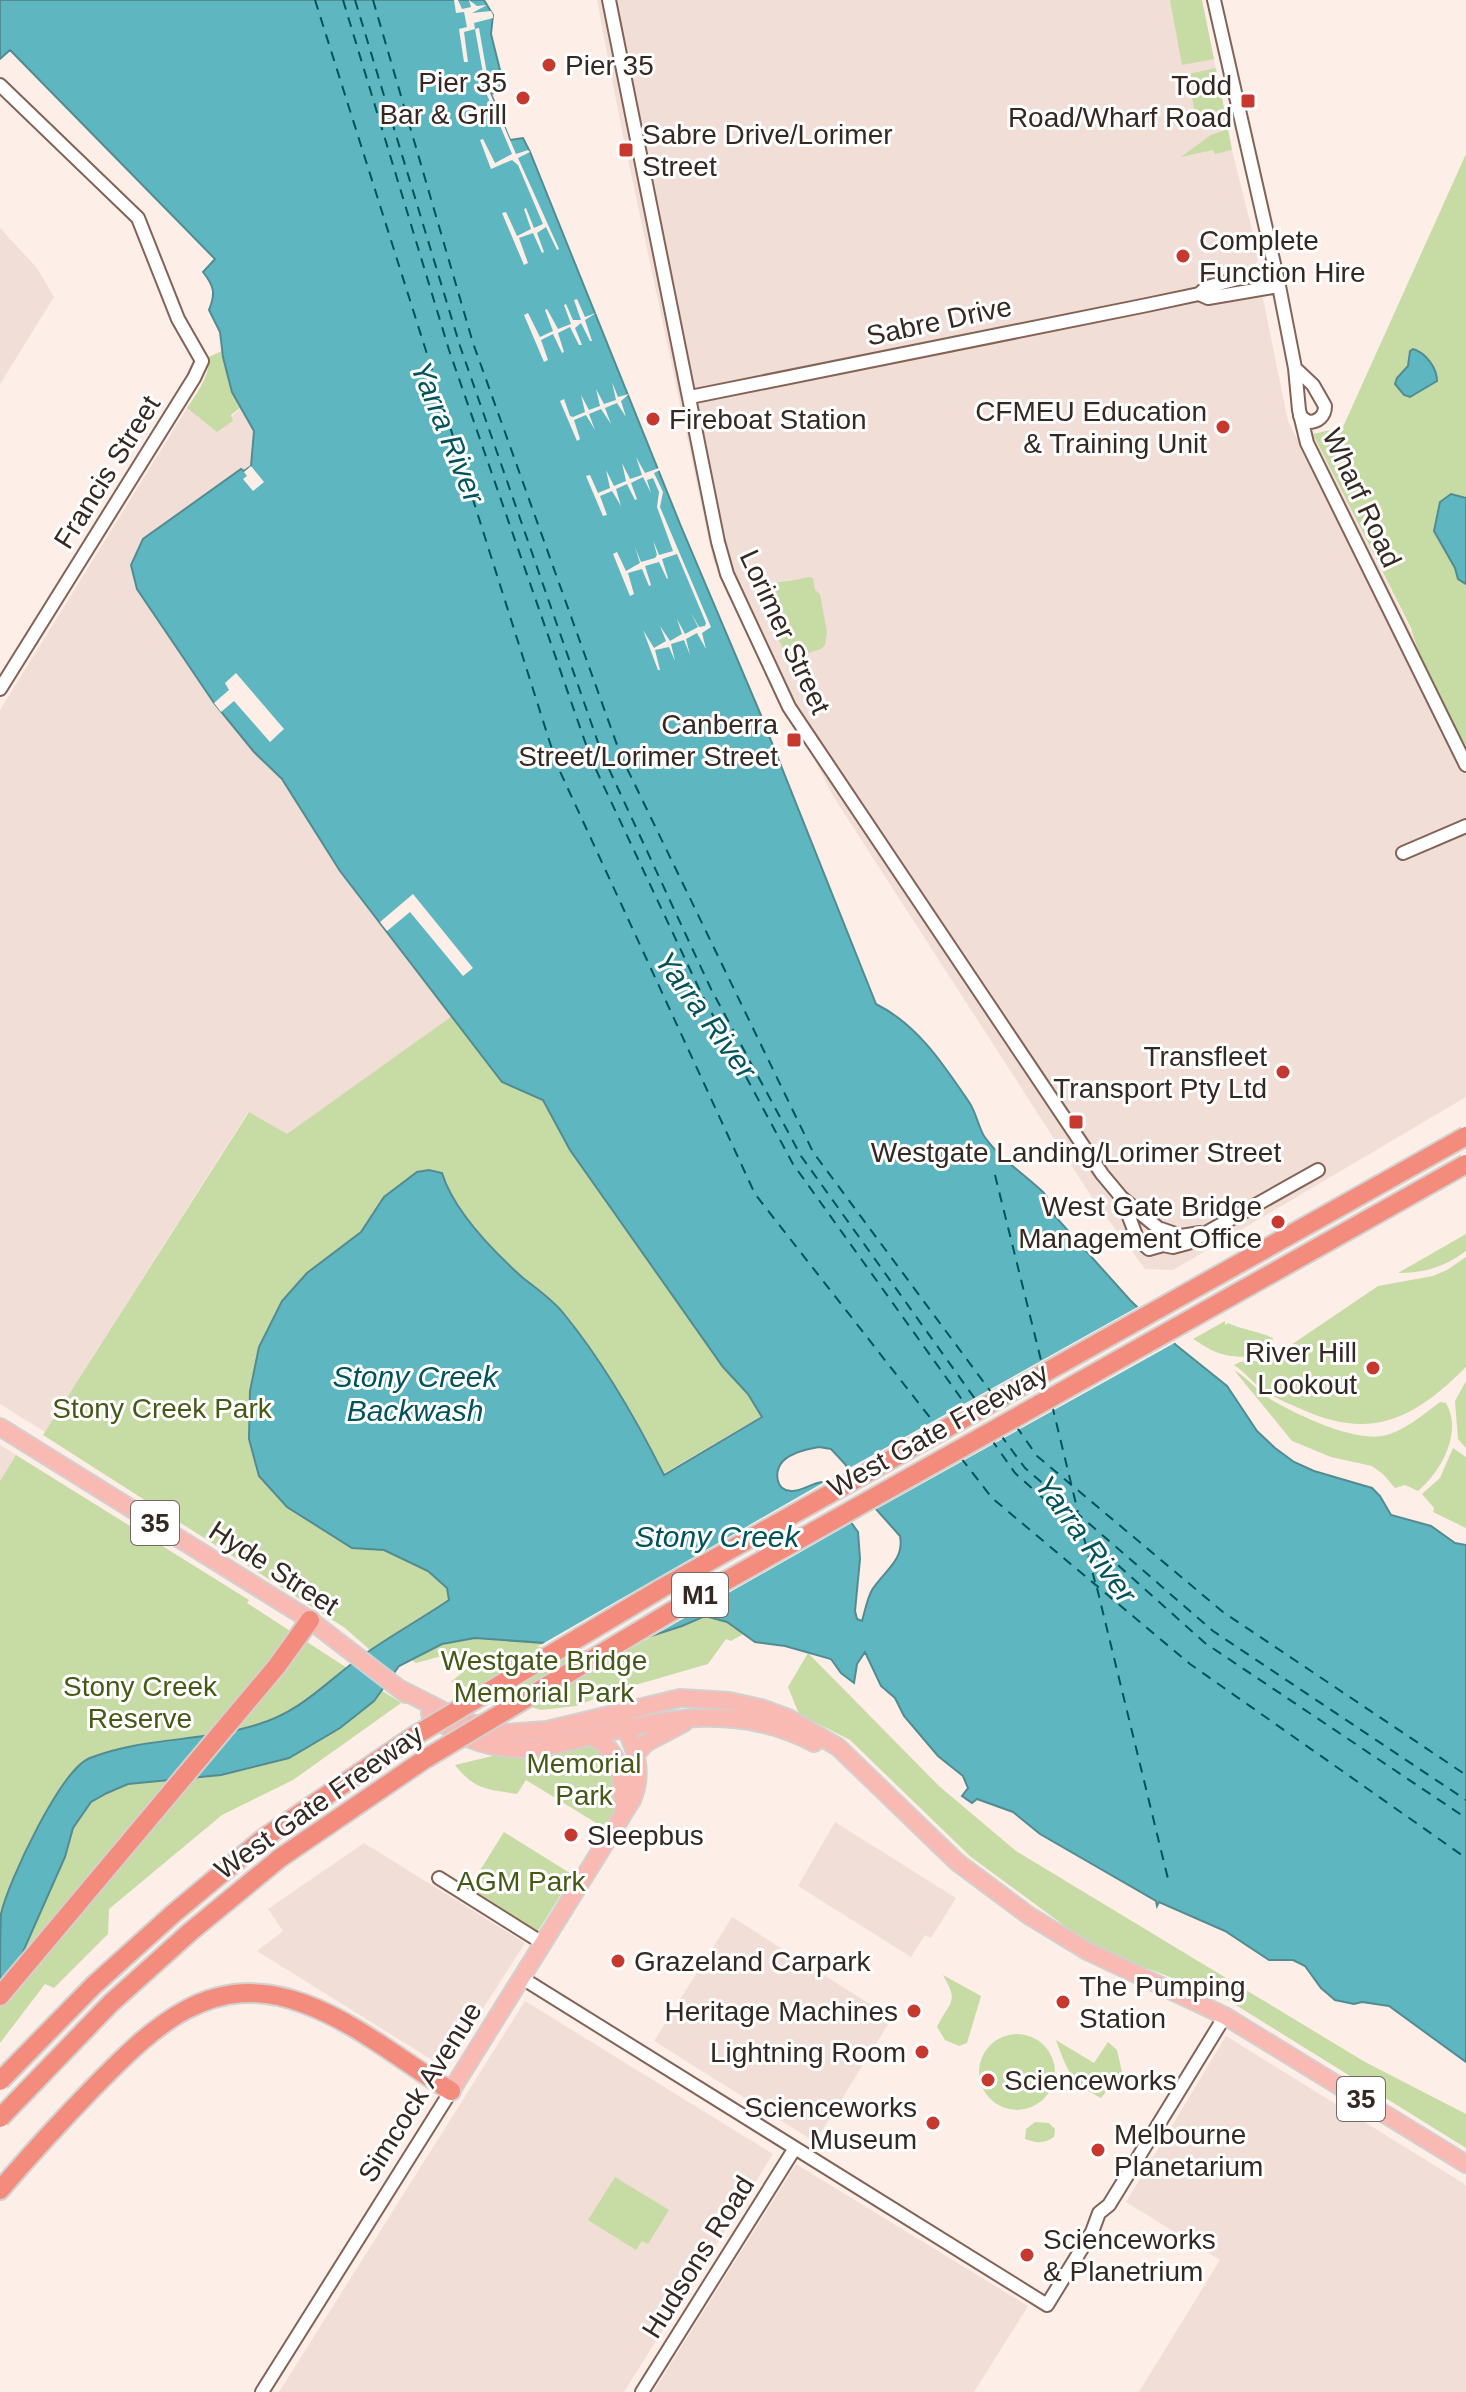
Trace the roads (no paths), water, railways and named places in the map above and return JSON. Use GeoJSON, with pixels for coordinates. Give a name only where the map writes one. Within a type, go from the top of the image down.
{"type":"FeatureCollection","features":[{"type":"Feature","properties":{"kind":"highway","name":"West Gate Freeway"},"geometry":{"type":"LineString","coordinates":[[0,2081],[94,1985],[264,1838],[411,1738],[662,1588],[1466,1136]]}},
{"type":"Feature","properties":{"kind":"highway","name":"West Gate Freeway"},"geometry":{"type":"LineString","coordinates":[[0,2118],[111,2003],[190,1932],[280,1858],[425,1759],[674,1610],[1466,1164]]}},
{"type":"Feature","properties":{"kind":"highway"},"geometry":{"type":"LineString","coordinates":[[0,1996],[277,1666],[310,1620]]}},
{"type":"Feature","properties":{"kind":"highway"},"geometry":{"type":"LineString","coordinates":[[0,2190],[84,2097],[142,2039],[180,2012],[213,1999],[253,1994],[304,2003],[347,2024],[451,2091]]}},
{"type":"Feature","properties":{"kind":"main road","name":"Hyde Street"},"geometry":{"type":"LineString","coordinates":[[0,1427],[310,1620],[396,1685]]}},
{"type":"Feature","properties":{"kind":"main road","name":"35"},"geometry":{"type":"LineString","coordinates":[[396,1685],[461,1720],[506,1733],[547,1730],[680,1698],[716,1699],[775,1712],[838,1747],[957,1862],[1028,1915],[1087,1951],[1225,2016],[1466,2164]]}},
{"type":"Feature","properties":{"kind":"main road","name":"35"},"geometry":{"type":"LineString","coordinates":[[396,1685],[452,1730],[492,1746],[545,1748],[681,1718],[712,1717],[753,1721],[785,1729],[861,1771]]}},
{"type":"Feature","properties":{"kind":"main road"},"geometry":{"type":"LineString","coordinates":[[616,1713],[621,1730]]}},
{"type":"Feature","properties":{"kind":"main road"},"geometry":{"type":"LineString","coordinates":[[636,1754],[646,1743],[671,1728],[712,1717]]}},
{"type":"Feature","properties":{"kind":"main road","name":"Simcock Avenue"},"geometry":{"type":"LineString","coordinates":[[451,2091],[544,1944],[637,1786],[636,1754],[621,1730]]}},
{"type":"Feature","properties":{"kind":"main road","name":"Simcock Avenue"},"geometry":{"type":"LineString","coordinates":[[621,1730],[628,1768],[622,1814]]}},
{"type":"Feature","properties":{"kind":"main road"},"geometry":{"type":"LineString","coordinates":[[592,1736],[609,1749],[619,1763],[622,1814]]}},
{"type":"Feature","properties":{"kind":"street","name":"Lorimer Street"},"geometry":{"type":"LineString","coordinates":[[609,0],[723,562],[789,707],[1060,1114],[1122,1198],[1141,1244],[1149,1249],[1163,1245]]}},
{"type":"Feature","properties":{"kind":"street","name":"Wharf Road"},"geometry":{"type":"LineString","coordinates":[[1214,0],[1279,286],[1295,368],[1300,416],[1309,447],[1466,765]]}},
{"type":"Feature","properties":{"kind":"street","name":"Francis Street"},"geometry":{"type":"LineString","coordinates":[[0,85],[138,218],[178,319],[202,357],[200,367],[0,689]]}},
{"type":"Feature","properties":{"kind":"street","name":"Sabre Drive"},"geometry":{"type":"LineString","coordinates":[[690,397],[1199,294],[1207,287],[1275,269]]}},
{"type":"Feature","properties":{"kind":"street","name":"Sabre Drive"},"geometry":{"type":"LineString","coordinates":[[1199,294],[1208,298],[1279,286]]}},
{"type":"Feature","properties":{"kind":"street"},"geometry":{"type":"LineString","coordinates":[[1295,368],[1313,385],[1325,406],[1322,416],[1316,421],[1308,422],[1300,416]]}},
{"type":"Feature","properties":{"kind":"street"},"geometry":{"type":"LineString","coordinates":[[1403,853],[1466,826]]}},
{"type":"Feature","properties":{"kind":"street"},"geometry":{"type":"LineString","coordinates":[[1161,1229],[1165,1237],[1163,1245],[1185,1245],[1318,1170]]}},
{"type":"Feature","properties":{"kind":"street","name":"Lorimer Street"},"geometry":{"type":"LineString","coordinates":[[1122,1198],[1161,1229]]}},
{"type":"Feature","properties":{"kind":"street"},"geometry":{"type":"LineString","coordinates":[[1161,1229],[1181,1236],[1207,1231]]}},
{"type":"Feature","properties":{"kind":"street"},"geometry":{"type":"LineString","coordinates":[[439,1878],[544,1944]]}},
{"type":"Feature","properties":{"kind":"street"},"geometry":{"type":"LineString","coordinates":[[522,1978],[1047,2305],[1092,2232],[1099,2213],[1109,2205],[1225,2016]]}},
{"type":"Feature","properties":{"kind":"street","name":"Simcock Avenue"},"geometry":{"type":"LineString","coordinates":[[262,2392],[451,2091]]}},
{"type":"Feature","properties":{"kind":"street","name":"Hudsons Road"},"geometry":{"type":"LineString","coordinates":[[642,2392],[795,2148]]}},
{"type":"Feature","properties":{"kind":"water"},"geometry":{"type":"Polygon","coordinates":[[[0,0],[484,0],[493,15],[491,34],[505,90],[491,94],[510,140],[523,138],[530,152],[876,1004],[917,1034],[969,1102],[990,1144],[1043,1192],[1047,1197],[1045,1205],[1130,1300],[1176,1345],[1227,1386],[1257,1431],[1275,1448],[1294,1462],[1314,1471],[1372,1488],[1391,1515],[1431,1526],[1455,1543],[1466,1545],[1466,2062],[1389,2006],[1335,2000],[1321,1988],[1305,1966],[1293,1960],[1269,1960],[1225,1931],[1159,1902],[1157,1906],[1156,1901],[1040,1834],[1013,1812],[977,1799],[972,1803],[962,1796],[968,1788],[963,1776],[938,1756],[904,1716],[895,1698],[881,1686],[865,1652],[857,1664],[854,1683],[841,1673],[831,1659],[785,1646],[755,1642],[727,1622],[705,1616],[614,1648],[475,1638],[442,1644],[399,1666],[374,1701],[340,1728],[289,1758],[221,1775],[128,1784],[107,1793],[91,1802],[73,1828],[65,1857],[0,1999],[1,1914],[6,1899],[37,1828],[78,1767],[90,1758],[110,1751],[236,1730],[272,1719],[300,1704],[362,1656],[449,1600],[447,1588],[428,1571],[384,1550],[352,1548],[287,1507],[259,1476],[249,1439],[250,1391],[259,1347],[282,1301],[307,1273],[361,1232],[384,1197],[417,1172],[429,1170],[442,1173],[456,1202],[476,1230],[511,1267],[555,1304],[593,1352],[664,1475],[762,1417],[748,1394],[723,1367],[570,1150],[543,1100],[502,1082],[340,871],[282,779],[254,752],[214,703],[137,589],[131,565],[143,539],[241,469],[244,471],[251,466],[254,431],[232,392],[220,332],[209,310],[213,290],[203,272],[215,259],[10,50],[0,59],[0,0]],[[819,1447],[791,1455],[780,1465],[777,1475],[779,1484],[791,1491],[822,1482],[858,1532],[860,1559],[855,1611],[857,1619],[862,1621],[872,1590],[896,1559],[900,1536],[858,1489],[845,1464],[831,1449],[819,1447]]]}},
{"type":"Feature","properties":{"kind":"water"},"geometry":{"type":"Polygon","coordinates":[[[1413,349],[1430,362],[1437,381],[1410,397],[1404,395],[1395,384],[1408,366],[1413,349]]]}},
{"type":"Feature","properties":{"kind":"water"},"geometry":{"type":"Polygon","coordinates":[[[1451,494],[1466,498],[1466,584],[1458,579],[1434,531],[1440,502],[1451,494]]]}},
{"type":"Feature","properties":{"kind":"place","name":"Pier 35"},"geometry":{"type":"Point","coordinates":[549,65]}},
{"type":"Feature","properties":{"kind":"place","name":"Pier 35 Bar & Grill"},"geometry":{"type":"Point","coordinates":[523,98]}},
{"type":"Feature","properties":{"kind":"place","name":"Todd Road/Wharf Road"},"geometry":{"type":"Point","coordinates":[1248,101]}},
{"type":"Feature","properties":{"kind":"place","name":"Sabre Drive/Lorimer Street"},"geometry":{"type":"Point","coordinates":[626,150]}},
{"type":"Feature","properties":{"kind":"place","name":"Complete Function Hire"},"geometry":{"type":"Point","coordinates":[1183,256]}},
{"type":"Feature","properties":{"kind":"place","name":"Fireboat Station"},"geometry":{"type":"Point","coordinates":[653,419]}},
{"type":"Feature","properties":{"kind":"place","name":"CFMEU Education & Training Unit"},"geometry":{"type":"Point","coordinates":[1223,427]}},
{"type":"Feature","properties":{"kind":"place","name":"Canberra Street/Lorimer Street"},"geometry":{"type":"Point","coordinates":[794,740]}},
{"type":"Feature","properties":{"kind":"place","name":"Transfleet Transport Pty Ltd"},"geometry":{"type":"Point","coordinates":[1283,1072]}},
{"type":"Feature","properties":{"kind":"place","name":"Westgate Landing/Lorimer Street"},"geometry":{"type":"Point","coordinates":[1076,1122]}},
{"type":"Feature","properties":{"kind":"place","name":"West Gate Bridge Management Office"},"geometry":{"type":"Point","coordinates":[1278,1222]}},
{"type":"Feature","properties":{"kind":"place","name":"River Hill Lookout"},"geometry":{"type":"Point","coordinates":[1373,1368]}},
{"type":"Feature","properties":{"kind":"place","name":"Sleepbus"},"geometry":{"type":"Point","coordinates":[571,1835]}},
{"type":"Feature","properties":{"kind":"place","name":"Grazeland Carpark"},"geometry":{"type":"Point","coordinates":[618,1961]}},
{"type":"Feature","properties":{"kind":"place","name":"The Pumping Station"},"geometry":{"type":"Point","coordinates":[1063,2002]}},
{"type":"Feature","properties":{"kind":"place","name":"Heritage Machines"},"geometry":{"type":"Point","coordinates":[914,2011]}},
{"type":"Feature","properties":{"kind":"place","name":"Lightning Room"},"geometry":{"type":"Point","coordinates":[922,2052]}},
{"type":"Feature","properties":{"kind":"place","name":"Scienceworks"},"geometry":{"type":"Point","coordinates":[988,2080]}},
{"type":"Feature","properties":{"kind":"place","name":"Scienceworks Museum"},"geometry":{"type":"Point","coordinates":[933,2123]}},
{"type":"Feature","properties":{"kind":"place","name":"Melbourne Planetarium"},"geometry":{"type":"Point","coordinates":[1098,2150]}},
{"type":"Feature","properties":{"kind":"place","name":"Scienceworks & Planetrium"},"geometry":{"type":"Point","coordinates":[1027,2255]}},
{"type":"Feature","properties":{"kind":"water label","name":"Yarra River"},"geometry":{"type":"Point","coordinates":[448,432]}},
{"type":"Feature","properties":{"kind":"water label","name":"Yarra River"},"geometry":{"type":"Point","coordinates":[706,1015]}},
{"type":"Feature","properties":{"kind":"water label","name":"Stony Creek Backwash"},"geometry":{"type":"Point","coordinates":[415,1393]}},
{"type":"Feature","properties":{"kind":"water label","name":"Stony Creek"},"geometry":{"type":"Point","coordinates":[717,1536]}},
{"type":"Feature","properties":{"kind":"water label","name":"Yarra River"},"geometry":{"type":"Point","coordinates":[1086,1539]}},
{"type":"Feature","properties":{"kind":"park label","name":"Stony Creek Park"},"geometry":{"type":"Point","coordinates":[162,1408]}},
{"type":"Feature","properties":{"kind":"park label","name":"Westgate Bridge Memorial Park"},"geometry":{"type":"Point","coordinates":[544,1676]}},
{"type":"Feature","properties":{"kind":"park label","name":"Stony Creek Reserve"},"geometry":{"type":"Point","coordinates":[140,1702]}},
{"type":"Feature","properties":{"kind":"park label","name":"Memorial Park"},"geometry":{"type":"Point","coordinates":[584,1779]}},
{"type":"Feature","properties":{"kind":"park label","name":"AGM Park"},"geometry":{"type":"Point","coordinates":[521,1881]}}]}
